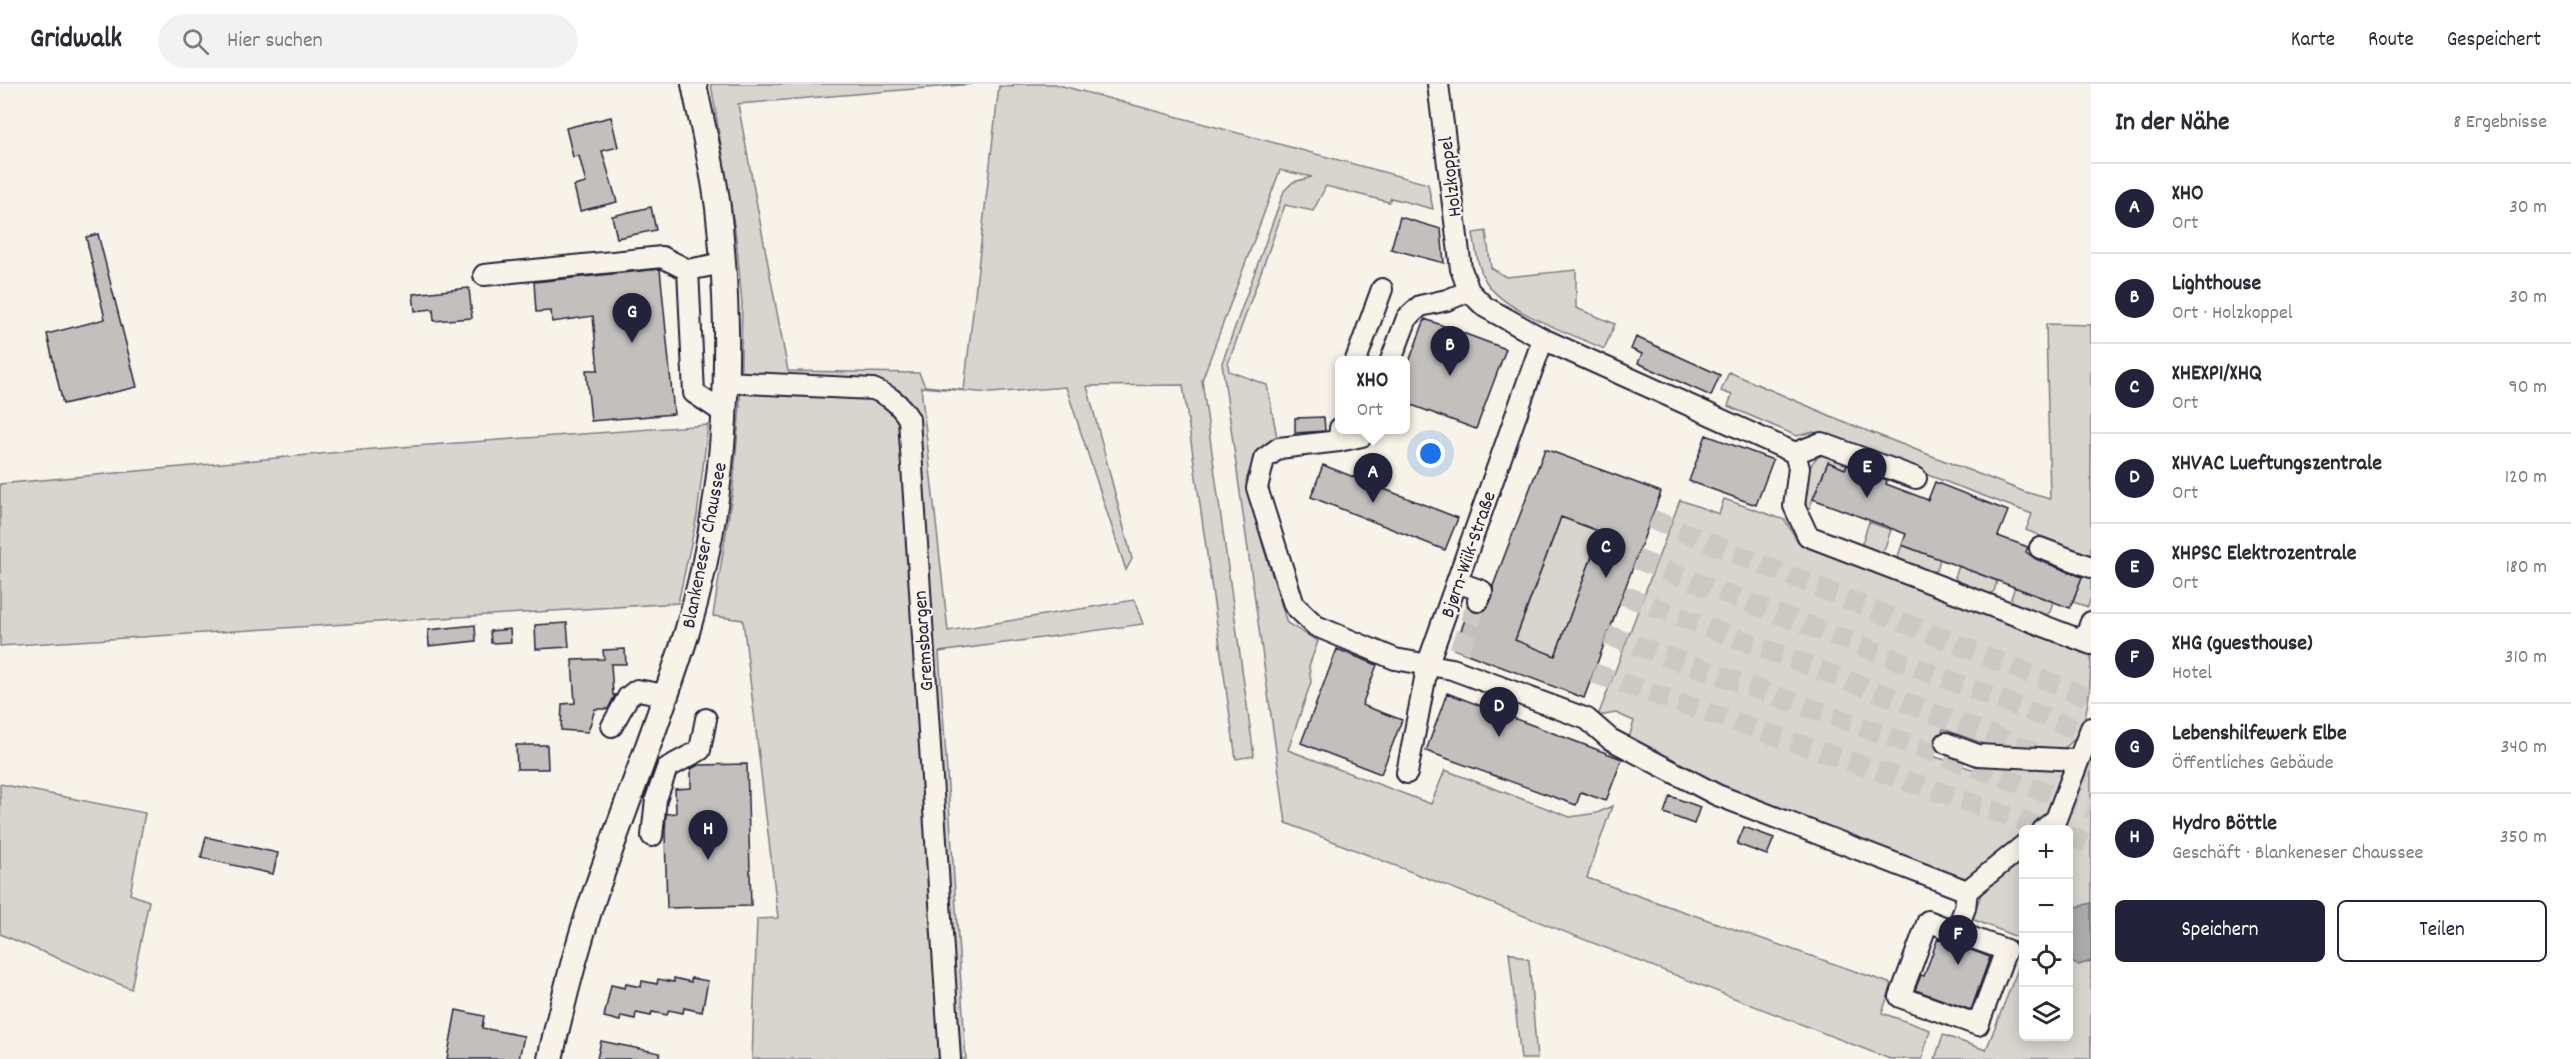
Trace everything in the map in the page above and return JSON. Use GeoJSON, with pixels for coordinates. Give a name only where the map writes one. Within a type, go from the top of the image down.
{"type":"FeatureCollection","features":[{"type":"Feature","properties":{"kind":"main road","name":"Blankeneser Chaussee"},"geometry":{"type":"LineString","coordinates":[[550,1059],[580,939],[687,631],[701,578],[714,507],[726,382],[725,289],[717,206],[694,84]]}},
{"type":"Feature","properties":{"kind":"street","name":"Holzkoppel"},"geometry":{"type":"LineString","coordinates":[[1438,84],[1461,269],[1470,291]]}},
{"type":"Feature","properties":{"kind":"street"},"geometry":{"type":"LineString","coordinates":[[484,275],[662,257],[688,270],[723,263]]}},
{"type":"Feature","properties":{"kind":"street"},"geometry":{"type":"LineString","coordinates":[[688,270],[694,393],[724,413]]}},
{"type":"Feature","properties":{"kind":"street"},"geometry":{"type":"LineString","coordinates":[[1357,356],[1382,289]]}},
{"type":"Feature","properties":{"kind":"street"},"geometry":{"type":"LineString","coordinates":[[1393,356],[1407,318],[1420,306],[1447,300],[1470,291],[1485,307],[1543,339],[1795,453],[1821,443],[1916,478]]}},
{"type":"Feature","properties":{"kind":"street","name":"Bjørn-Wiik-Straße"},"geometry":{"type":"LineString","coordinates":[[1407,773],[1428,663],[1543,339]]}},
{"type":"Feature","properties":{"kind":"street","name":"Gremsbargen"},"geometry":{"type":"LineString","coordinates":[[726,382],[873,389],[890,396],[902,407],[909,419],[950,1059]]}},
{"type":"Feature","properties":{"kind":"street"},"geometry":{"type":"LineString","coordinates":[[1363,434],[1362,436],[1340,435],[1279,448],[1264,459],[1257,488],[1294,605],[1316,626],[1395,659],[1428,663],[1456,660],[1587,719],[1610,738],[1717,795],[1967,891]]}},
{"type":"Feature","properties":{"kind":"street"},"geometry":{"type":"LineString","coordinates":[[1795,453],[1799,468],[1794,506],[1808,536],[2087,643],[2091,621]]}},
{"type":"Feature","properties":{"kind":"street"},"geometry":{"type":"LineString","coordinates":[[2040,548],[2091,567]]}},
{"type":"Feature","properties":{"kind":"street"},"geometry":{"type":"LineString","coordinates":[[1457,582],[1482,591],[1478,601]]}},
{"type":"Feature","properties":{"kind":"street"},"geometry":{"type":"LineString","coordinates":[[612,726],[627,697],[637,690],[666,695]]}},
{"type":"Feature","properties":{"kind":"street"},"geometry":{"type":"LineString","coordinates":[[652,836],[656,799],[667,768],[700,750],[706,719]]}},
{"type":"Feature","properties":{"kind":"street"},"geometry":{"type":"LineString","coordinates":[[2049,825],[2056,819],[2091,728]]}},
{"type":"Feature","properties":{"kind":"street"},"geometry":{"type":"LineString","coordinates":[[1946,743],[1978,755],[2078,760]]}},
{"type":"Feature","properties":{"kind":"street"},"geometry":{"type":"LineString","coordinates":[[643,758],[667,768]]}},
{"type":"Feature","properties":{"kind":"street"},"geometry":{"type":"LineString","coordinates":[[1956,932],[1965,908],[1967,891],[2019,849]]}},
{"type":"Feature","properties":{"kind":"street"},"geometry":{"type":"LineString","coordinates":[[1928,921],[1956,932],[2006,950],[1978,1025],[1900,997],[1928,921]]}},
{"type":"Feature","properties":{"kind":"shaded area"},"geometry":{"type":"Polygon","coordinates":[[[711,84],[973,84],[738,104],[788,371],[919,373],[925,386],[964,390],[999,86],[1055,84],[1428,184],[1433,209],[1391,198],[1389,202],[1326,186],[1313,211],[1285,205],[1228,364],[1229,371],[1267,385],[1278,442],[1256,454],[1246,480],[1263,546],[1287,623],[1318,641],[1309,666],[1311,682],[1288,750],[1431,804],[1445,770],[1570,817],[1597,813],[1612,806],[1587,878],[1892,984],[1882,1013],[1930,1030],[1922,1059],[1890,1059],[1286,823],[1222,363],[1284,191],[1293,182],[1312,177],[1280,170],[1202,380],[1254,756],[1236,759],[1183,385],[1087,386],[1132,559],[1126,570],[1066,387],[990,393],[921,387],[948,631],[1134,600],[1143,624],[939,652],[966,1059],[752,1059],[757,919],[778,918],[743,620],[713,616],[733,488],[740,406],[742,303],[736,237],[711,84]]]}},
{"type":"Feature","properties":{"kind":"shaded area"},"geometry":{"type":"Polygon","coordinates":[[[1486,231],[1491,268],[1506,277],[1576,270],[1576,308],[1615,324],[1604,349],[1526,314],[1498,296],[1485,280],[1476,254],[1473,233],[1486,231]]]}},
{"type":"Feature","properties":{"kind":"shaded area"},"geometry":{"type":"Polygon","coordinates":[[[2046,324],[2091,325],[2091,557],[2026,530],[2032,514],[1813,432],[1797,436],[1728,406],[1732,395],[1721,391],[1729,372],[1847,423],[2025,492],[2050,499],[2046,324]]]}},
{"type":"Feature","properties":{"kind":"shaded area"},"geometry":{"type":"Polygon","coordinates":[[[708,425],[697,516],[678,603],[0,646],[0,484],[373,449],[708,425]]]}},
{"type":"Feature","properties":{"kind":"shaded area"},"geometry":{"type":"Polygon","coordinates":[[[1830,453],[1849,460],[1845,469],[1828,462],[1807,514],[1806,487],[1810,467],[1816,458],[1830,453]]]}},
{"type":"Feature","properties":{"kind":"shaded area"},"geometry":{"type":"Polygon","coordinates":[[[1724,499],[1785,520],[1798,542],[2091,650],[2086,712],[2075,738],[2065,748],[2045,754],[1991,750],[1988,745],[1943,729],[1933,756],[1975,770],[1988,759],[2070,769],[2059,799],[2049,817],[2039,825],[2019,825],[2019,841],[1973,878],[1954,877],[1723,790],[1629,738],[1634,721],[1616,713],[1598,716],[1680,500],[1719,514],[1724,499]]]}},
{"type":"Feature","properties":{"kind":"shaded area"},"geometry":{"type":"Polygon","coordinates":[[[1561,517],[1601,532],[1555,656],[1515,641],[1561,517]]]}},
{"type":"Feature","properties":{"kind":"shaded area"},"geometry":{"type":"Polygon","coordinates":[[[1869,522],[1891,530],[1884,550],[1878,553],[1865,549],[1862,543],[1869,522]]]}},
{"type":"Feature","properties":{"kind":"shaded area"},"geometry":{"type":"Polygon","coordinates":[[[1902,545],[1940,559],[1937,570],[1931,573],[1901,562],[1898,556],[1902,545]]]}},
{"type":"Feature","properties":{"kind":"shaded area"},"geometry":{"type":"Polygon","coordinates":[[[1959,566],[1997,581],[1994,591],[1988,595],[1958,583],[1955,577],[1959,566]]]}},
{"type":"Feature","properties":{"kind":"shaded area"},"geometry":{"type":"Polygon","coordinates":[[[2083,574],[2091,579],[2091,597],[2088,607],[2073,602],[2083,574]]]}},
{"type":"Feature","properties":{"kind":"shaded area"},"geometry":{"type":"Polygon","coordinates":[[[2015,587],[2053,602],[2050,612],[2044,616],[2014,604],[2011,598],[2015,587]]]}},
{"type":"Feature","properties":{"kind":"shaded area"},"geometry":{"type":"Polygon","coordinates":[[[2091,748],[2091,1059],[1935,1059],[1943,1035],[1986,1050],[2019,966],[2019,1041],[2073,1041],[2073,825],[2057,825],[2091,748]]]}},
{"type":"Feature","properties":{"kind":"shaded area"},"geometry":{"type":"Polygon","coordinates":[[[0,784],[145,813],[130,894],[149,901],[131,989],[0,934],[0,784]]]}},
{"type":"Feature","properties":{"kind":"shaded area"},"geometry":{"type":"Polygon","coordinates":[[[2019,858],[2019,938],[1972,919],[1983,889],[2019,858]]]}},
{"type":"Feature","properties":{"kind":"shaded area"},"geometry":{"type":"Polygon","coordinates":[[[2091,903],[2091,961],[2079,965],[2073,963],[2073,912],[2077,907],[2091,903]]]}},
{"type":"Feature","properties":{"kind":"shaded area"},"geometry":{"type":"Polygon","coordinates":[[[1509,952],[1529,960],[1537,1059],[1521,1059],[1509,952]]]}},
{"type":"Feature","properties":{"kind":"building"},"geometry":{"type":"Polygon","coordinates":[[[611,117],[618,147],[602,151],[617,202],[580,211],[574,186],[586,183],[579,156],[573,157],[566,128],[611,117]]]}},
{"type":"Feature","properties":{"kind":"building"},"geometry":{"type":"Polygon","coordinates":[[[651,207],[656,230],[617,238],[612,216],[651,207]]]}},
{"type":"Feature","properties":{"kind":"building"},"geometry":{"type":"Polygon","coordinates":[[[1400,217],[1441,229],[1444,263],[1391,249],[1400,217]]]}},
{"type":"Feature","properties":{"kind":"building"},"geometry":{"type":"Polygon","coordinates":[[[98,234],[137,387],[63,404],[47,334],[105,319],[86,237],[98,234]]]}},
{"type":"Feature","properties":{"kind":"building"},"geometry":{"type":"Polygon","coordinates":[[[660,269],[674,414],[591,421],[586,370],[598,370],[593,316],[552,322],[551,311],[536,312],[534,282],[660,269]]]}},
{"type":"Feature","properties":{"kind":"building"},"geometry":{"type":"Polygon","coordinates":[[[469,288],[472,318],[434,321],[433,309],[415,311],[413,294],[469,288]]]}},
{"type":"Feature","properties":{"kind":"building"},"geometry":{"type":"Polygon","coordinates":[[[1425,319],[1506,349],[1476,429],[1410,404],[1410,359],[1425,319]]]}},
{"type":"Feature","properties":{"kind":"building"},"geometry":{"type":"Polygon","coordinates":[[[1636,337],[1720,375],[1711,396],[1638,363],[1642,354],[1631,349],[1636,337]]]}},
{"type":"Feature","properties":{"kind":"building"},"geometry":{"type":"Polygon","coordinates":[[[1324,417],[1325,431],[1295,433],[1295,418],[1324,417]]]}},
{"type":"Feature","properties":{"kind":"building"},"geometry":{"type":"Polygon","coordinates":[[[1706,435],[1773,460],[1756,505],[1689,481],[1706,435]]]}},
{"type":"Feature","properties":{"kind":"building"},"geometry":{"type":"Polygon","coordinates":[[[1545,449],[1661,492],[1584,698],[1454,649],[1469,609],[1480,613],[1489,605],[1493,595],[1493,586],[1545,449]],[[1561,517],[1515,640],[1555,656],[1601,532],[1561,517]]]}},
{"type":"Feature","properties":{"kind":"building"},"geometry":{"type":"Polygon","coordinates":[[[1828,462],[1845,469],[1847,465],[1887,480],[1886,484],[1928,500],[1935,482],[2008,511],[1998,536],[2028,547],[2026,552],[2036,559],[2082,577],[2070,608],[1902,545],[1906,534],[1813,499],[1828,462]]]}},
{"type":"Feature","properties":{"kind":"building"},"geometry":{"type":"Polygon","coordinates":[[[1323,465],[1458,518],[1445,550],[1311,497],[1323,465]]]}},
{"type":"Feature","properties":{"kind":"building"},"geometry":{"type":"Polygon","coordinates":[[[567,623],[569,647],[536,649],[535,625],[567,623]]]}},
{"type":"Feature","properties":{"kind":"building"},"geometry":{"type":"Polygon","coordinates":[[[475,625],[476,641],[429,646],[428,630],[475,625]]]}},
{"type":"Feature","properties":{"kind":"building"},"geometry":{"type":"Polygon","coordinates":[[[510,629],[511,642],[491,643],[490,631],[510,629]]]}},
{"type":"Feature","properties":{"kind":"building"},"geometry":{"type":"Polygon","coordinates":[[[625,649],[626,664],[611,664],[613,695],[615,695],[608,709],[595,709],[588,732],[561,730],[562,704],[575,703],[572,660],[604,659],[603,650],[625,649]]]}},
{"type":"Feature","properties":{"kind":"building"},"geometry":{"type":"Polygon","coordinates":[[[1337,649],[1377,665],[1362,705],[1402,720],[1381,774],[1301,743],[1337,649]]]}},
{"type":"Feature","properties":{"kind":"building"},"geometry":{"type":"Polygon","coordinates":[[[1447,693],[1622,759],[1606,801],[1581,792],[1576,805],[1426,751],[1447,693]]]}},
{"type":"Feature","properties":{"kind":"building"},"geometry":{"type":"Polygon","coordinates":[[[516,745],[547,745],[548,769],[517,769],[516,745]]]}},
{"type":"Feature","properties":{"kind":"building"},"geometry":{"type":"Polygon","coordinates":[[[747,764],[751,906],[667,908],[666,814],[676,813],[675,789],[691,788],[691,769],[698,765],[747,764]]]}},
{"type":"Feature","properties":{"kind":"building"},"geometry":{"type":"Polygon","coordinates":[[[1670,796],[1700,807],[1694,824],[1664,813],[1670,796]]]}},
{"type":"Feature","properties":{"kind":"building"},"geometry":{"type":"Polygon","coordinates":[[[1744,827],[1774,838],[1767,855],[1737,844],[1744,827]]]}},
{"type":"Feature","properties":{"kind":"building"},"geometry":{"type":"Polygon","coordinates":[[[206,837],[278,853],[273,874],[201,858],[206,837]]]}},
{"type":"Feature","properties":{"kind":"building"},"geometry":{"type":"Polygon","coordinates":[[[1938,938],[1990,957],[1971,1010],[1915,990],[1921,975],[1924,976],[1938,938]]]}},
{"type":"Feature","properties":{"kind":"building"},"geometry":{"type":"Polygon","coordinates":[[[674,978],[691,982],[691,978],[708,981],[702,1012],[684,1008],[683,1013],[669,1010],[667,1015],[652,1012],[651,1016],[636,1013],[635,1019],[621,1016],[620,1021],[604,1017],[611,985],[625,988],[626,984],[641,987],[642,981],[657,984],[658,979],[674,982],[674,978]]]}},
{"type":"Feature","properties":{"kind":"building"},"geometry":{"type":"Polygon","coordinates":[[[456,1010],[484,1016],[482,1028],[524,1036],[519,1059],[447,1059],[456,1010]]]}},
{"type":"Feature","properties":{"kind":"building"},"geometry":{"type":"Polygon","coordinates":[[[601,1041],[660,1053],[660,1059],[597,1059],[601,1041]]]}},
{"type":"Feature","properties":{"kind":"tunnel"},"geometry":{"type":"LineString","coordinates":[[1651,519],[2091,699]]}},
{"type":"Feature","properties":{"kind":"tunnel"},"geometry":{"type":"LineString","coordinates":[[1636,559],[2091,735]]}},
{"type":"Feature","properties":{"kind":"tunnel"},"geometry":{"type":"LineString","coordinates":[[1623,595],[2091,773]]}},
{"type":"Feature","properties":{"kind":"tunnel"},"geometry":{"type":"LineString","coordinates":[[1459,651],[1478,601]]}},
{"type":"Feature","properties":{"kind":"tunnel"},"geometry":{"type":"LineString","coordinates":[[1607,635],[2091,809]]}},
{"type":"Feature","properties":{"kind":"tunnel"},"geometry":{"type":"LineString","coordinates":[[1593,673],[2035,825]]}},
{"type":"Feature","properties":{"kind":"tunnel"},"geometry":{"type":"LineString","coordinates":[[2073,838],[2091,844]]}},
{"type":"Feature","properties":{"kind":"place","name":"Lebenshilfewerk Elbe"},"geometry":{"type":"Point","coordinates":[632,343]}},
{"type":"Feature","properties":{"kind":"place","name":"Lighthouse"},"geometry":{"type":"Point","coordinates":[1450,376]}},
{"type":"Feature","properties":{"kind":"place","name":"XHPSC Elektrozentrale"},"geometry":{"type":"Point","coordinates":[1867,498]}},
{"type":"Feature","properties":{"kind":"place","name":"XHO"},"geometry":{"type":"Point","coordinates":[1373,503]}},
{"type":"Feature","properties":{"kind":"place","name":"XHEXP1/XHQ"},"geometry":{"type":"Point","coordinates":[1606,578]}},
{"type":"Feature","properties":{"kind":"place","name":"XHVAC Lueftungszentrale"},"geometry":{"type":"Point","coordinates":[1499,737]}},
{"type":"Feature","properties":{"kind":"place","name":"Hydro Böttle"},"geometry":{"type":"Point","coordinates":[708,860]}},
{"type":"Feature","properties":{"kind":"place","name":"XHG (guesthouse)"},"geometry":{"type":"Point","coordinates":[1958,965]}}]}
